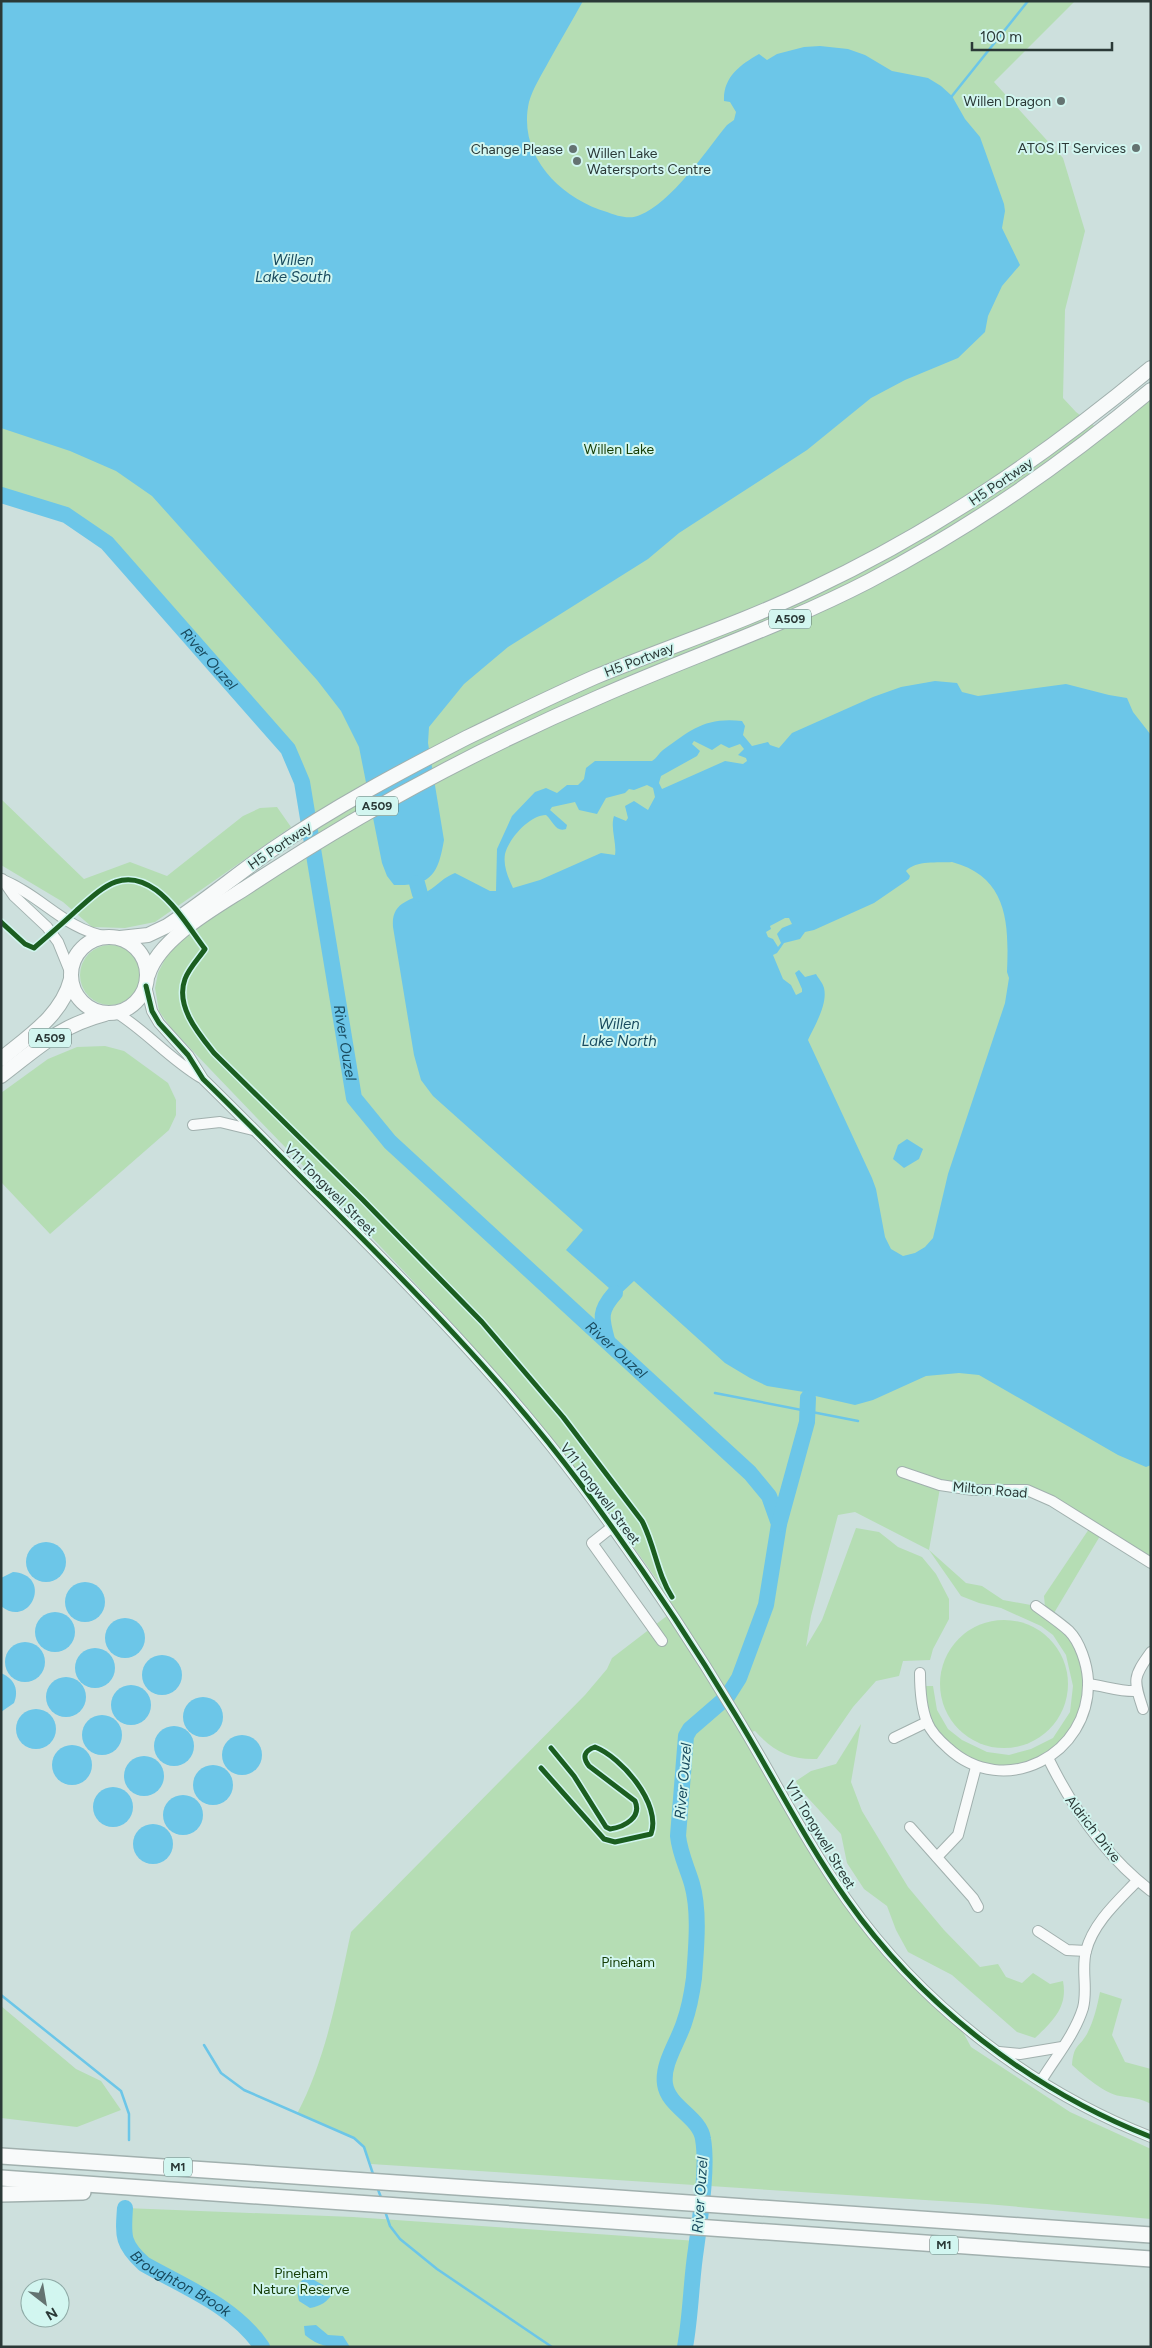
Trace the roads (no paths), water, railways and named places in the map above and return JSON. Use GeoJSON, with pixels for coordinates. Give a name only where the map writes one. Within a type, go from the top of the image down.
{"type":"FeatureCollection","features":[{"type":"Feature","properties":{"kind":"highway"},"geometry":{"type":"LineString","coordinates":[[1,2147],[140,2164]]}},
{"type":"Feature","properties":{"kind":"highway","name":"M1"},"geometry":{"type":"LineString","coordinates":[[1,2156],[140,2164],[355,2181],[1151,2235]]}},
{"type":"Feature","properties":{"kind":"highway","name":"M1"},"geometry":{"type":"LineString","coordinates":[[1,2178],[1151,2259]]}},
{"type":"Feature","properties":{"kind":"highway"},"geometry":{"type":"LineString","coordinates":[[1,2194],[172,2190]]}},
{"type":"Feature","properties":{"kind":"main road","name":"H5 Portway"},"geometry":{"type":"LineString","coordinates":[[147,981],[156,958],[172,932],[273,849],[344,804],[468,737],[597,677],[707,634],[811,590],[909,539],[950,515],[1031,462],[1088,420],[1151,368]]}},
{"type":"Feature","properties":{"kind":"main road","name":"H5 Portway"},"geometry":{"type":"LineString","coordinates":[[191,918],[377,807],[477,753],[603,695],[769,628],[917,555],[985,514],[1082,446],[1151,390]]}},
{"type":"Feature","properties":{"kind":"main road","name":"H5 Portway"},"geometry":{"type":"LineString","coordinates":[[114,938],[172,932]]}},
{"type":"Feature","properties":{"kind":"main road","name":"A509"},"geometry":{"type":"LineString","coordinates":[[1,1059],[55,1012],[66,994],[73,964],[82,948],[98,939],[114,938]]}},
{"type":"Feature","properties":{"kind":"main road"},"geometry":{"type":"LineString","coordinates":[[114,938],[132,944],[140,952],[146,963],[147,981]]}},
{"type":"Feature","properties":{"kind":"main road"},"geometry":{"type":"LineString","coordinates":[[71,976],[77,995],[82,1002],[89,1008],[112,1013]]}},
{"type":"Feature","properties":{"kind":"main road","name":"A509"},"geometry":{"type":"LineString","coordinates":[[1,1076],[63,1029],[87,1018],[112,1013],[136,1003],[147,981]]}},
{"type":"Feature","properties":{"kind":"street"},"geometry":{"type":"LineString","coordinates":[[2,879],[22,887],[75,927],[93,934],[114,938]]}},
{"type":"Feature","properties":{"kind":"street"},"geometry":{"type":"LineString","coordinates":[[2,879],[14,896],[47,927],[58,942],[71,976]]}},
{"type":"Feature","properties":{"kind":"street","name":"V11 Tongwell Street"},"geometry":{"type":"LineString","coordinates":[[147,981],[152,1011],[159,1023],[188,1056],[203,1079],[388,1264],[451,1330],[539,1432],[612,1527],[658,1591],[747,1734],[822,1862],[874,1935],[921,1987],[956,2019],[998,2052],[1041,2081],[1076,2101],[1151,2137]]}},
{"type":"Feature","properties":{"kind":"street","name":"V11 Tongwell Street"},"geometry":{"type":"LineString","coordinates":[[112,1013],[136,1024],[179,1064],[203,1079]]}},
{"type":"Feature","properties":{"kind":"street"},"geometry":{"type":"LineString","coordinates":[[193,1125],[220,1122],[254,1130]]}},
{"type":"Feature","properties":{"kind":"street","name":"Milton Road"},"geometry":{"type":"LineString","coordinates":[[902,1472],[940,1485],[973,1490],[1027,1490],[1052,1501],[1151,1563]]}},
{"type":"Feature","properties":{"kind":"street"},"geometry":{"type":"LineString","coordinates":[[612,1527],[592,1543],[662,1642]]}},
{"type":"Feature","properties":{"kind":"street"},"geometry":{"type":"LineString","coordinates":[[920,1673],[920,1690],[927,1722],[939,1740],[950,1750],[976,1767],[1009,1770],[1026,1767],[1048,1758],[1060,1750],[1079,1724],[1087,1699],[1088,1672],[1077,1643],[1070,1632],[1036,1606]]}},
{"type":"Feature","properties":{"kind":"street"},"geometry":{"type":"LineString","coordinates":[[1143,1709],[1137,1691],[1136,1673],[1151,1652]]}},
{"type":"Feature","properties":{"kind":"street"},"geometry":{"type":"LineString","coordinates":[[1088,1684],[1107,1686],[1122,1692],[1137,1691]]}},
{"type":"Feature","properties":{"kind":"street"},"geometry":{"type":"LineString","coordinates":[[894,1738],[927,1722]]}},
{"type":"Feature","properties":{"kind":"street","name":"Aldrich Drive"},"geometry":{"type":"LineString","coordinates":[[1048,1758],[1068,1798],[1091,1830],[1137,1880],[1151,1891]]}},
{"type":"Feature","properties":{"kind":"street"},"geometry":{"type":"LineString","coordinates":[[937,1857],[958,1836],[976,1767]]}},
{"type":"Feature","properties":{"kind":"street"},"geometry":{"type":"LineString","coordinates":[[910,1827],[973,1898],[978,1907]]}},
{"type":"Feature","properties":{"kind":"street"},"geometry":{"type":"LineString","coordinates":[[1041,2081],[1062,2047],[1082,2008],[1085,1988],[1086,1951],[1098,1924],[1137,1880]]}},
{"type":"Feature","properties":{"kind":"street"},"geometry":{"type":"LineString","coordinates":[[1038,1931],[1067,1950],[1086,1951]]}},
{"type":"Feature","properties":{"kind":"street"},"geometry":{"type":"LineString","coordinates":[[998,2052],[1020,2054],[1062,2047]]}},
{"type":"Feature","properties":{"kind":"water","name":"Willen Lake South"},"geometry":{"type":"Polygon","coordinates":[[[1,1],[583,1],[535,86],[529,102],[527,121],[530,140],[536,156],[546,172],[559,185],[573,196],[590,205],[624,217],[640,215],[652,209],[664,199],[676,188],[727,125],[734,120],[736,112],[730,102],[724,101],[724,93],[730,78],[739,67],[759,54],[767,60],[777,54],[804,47],[820,46],[848,49],[865,55],[892,71],[928,78],[952,96],[965,119],[980,137],[1004,204],[1005,211],[1002,228],[1020,265],[1002,286],[988,316],[985,332],[958,358],[905,380],[871,398],[807,450],[679,533],[648,559],[508,647],[464,684],[429,727],[428,743],[444,840],[439,862],[431,876],[424,880],[407,885],[394,885],[387,876],[382,863],[359,747],[341,711],[317,680],[152,496],[116,471],[70,451],[1,428],[1,1]]]}},
{"type":"Feature","properties":{"kind":"water","name":"Willen Lake North"},"geometry":{"type":"Polygon","coordinates":[[[935,681],[957,683],[962,692],[978,696],[1066,684],[1127,698],[1133,712],[1151,735],[1151,1465],[1146,1467],[1118,1455],[979,1375],[959,1373],[926,1376],[873,1400],[855,1405],[811,1395],[808,1398],[804,1392],[767,1386],[750,1378],[725,1363],[634,1281],[618,1296],[566,1250],[583,1230],[433,1096],[421,1080],[414,1055],[393,927],[395,912],[403,903],[428,891],[455,873],[490,891],[496,891],[497,849],[512,816],[535,792],[546,788],[557,793],[567,785],[578,785],[584,779],[586,768],[595,761],[652,761],[663,750],[699,726],[718,721],[742,721],[745,726],[743,735],[752,746],[768,742],[770,745],[779,748],[792,733],[873,697],[901,687],[935,681]],[[694,741],[692,744],[700,751],[697,756],[661,776],[659,783],[662,789],[725,761],[743,764],[747,761],[746,758],[738,755],[744,749],[740,744],[729,748],[721,744],[712,750],[694,741]],[[647,785],[634,790],[629,789],[625,793],[606,798],[597,814],[579,810],[575,802],[552,807],[550,810],[567,825],[566,829],[563,830],[557,828],[546,815],[527,823],[511,841],[505,854],[505,867],[513,888],[540,880],[601,853],[615,855],[614,816],[626,821],[628,818],[625,806],[634,801],[648,810],[655,797],[653,788],[647,785]],[[934,862],[910,867],[906,871],[910,876],[909,879],[874,903],[814,930],[805,932],[800,939],[784,943],[777,953],[773,955],[783,979],[791,985],[796,995],[802,992],[795,973],[799,970],[805,977],[816,974],[823,986],[824,1001],[808,1040],[872,1178],[876,1189],[885,1237],[891,1249],[903,1256],[915,1253],[925,1247],[933,1238],[948,1174],[1005,1003],[1009,978],[1007,972],[1008,954],[1005,920],[995,890],[971,869],[952,862],[934,862]],[[785,918],[770,926],[771,929],[766,932],[768,937],[773,939],[778,947],[781,943],[777,934],[782,928],[792,924],[789,918],[785,918]]]}},
{"type":"Feature","properties":{"kind":"water"},"geometry":{"type":"Polygon","coordinates":[[[907,1139],[923,1149],[919,1159],[904,1168],[893,1159],[898,1145],[907,1139]]]}},
{"type":"Feature","properties":{"kind":"water"},"geometry":{"type":"Polygon","coordinates":[[[42,1542],[50,1542],[57,1545],[63,1551],[66,1562],[63,1573],[57,1579],[50,1582],[42,1582],[35,1579],[29,1573],[26,1566],[26,1558],[29,1551],[35,1545],[42,1542]]]}},
{"type":"Feature","properties":{"kind":"water"},"geometry":{"type":"Polygon","coordinates":[[[13,1572],[25,1575],[32,1582],[35,1590],[33,1599],[28,1607],[21,1611],[12,1612],[1,1606],[1,1578],[13,1572]]]}},
{"type":"Feature","properties":{"kind":"water"},"geometry":{"type":"Polygon","coordinates":[[[81,1582],[89,1582],[96,1585],[102,1591],[105,1602],[102,1613],[96,1619],[89,1622],[81,1622],[74,1619],[68,1613],[65,1606],[65,1598],[68,1591],[74,1585],[81,1582]]]}},
{"type":"Feature","properties":{"kind":"water"},"geometry":{"type":"Polygon","coordinates":[[[51,1612],[59,1612],[66,1615],[72,1621],[75,1632],[72,1643],[66,1649],[59,1652],[51,1652],[44,1649],[38,1643],[35,1636],[35,1628],[38,1621],[44,1615],[51,1612]]]}},
{"type":"Feature","properties":{"kind":"water"},"geometry":{"type":"Polygon","coordinates":[[[121,1618],[129,1618],[136,1621],[142,1627],[145,1638],[142,1649],[136,1655],[129,1658],[121,1658],[114,1655],[108,1649],[105,1642],[105,1634],[108,1627],[114,1621],[121,1618]]]}},
{"type":"Feature","properties":{"kind":"water"},"geometry":{"type":"Polygon","coordinates":[[[21,1642],[29,1642],[36,1645],[42,1651],[45,1662],[42,1673],[36,1679],[29,1682],[21,1682],[14,1679],[8,1673],[5,1666],[5,1658],[8,1651],[14,1645],[21,1642]]]}},
{"type":"Feature","properties":{"kind":"water"},"geometry":{"type":"Polygon","coordinates":[[[91,1648],[99,1648],[106,1651],[112,1657],[115,1668],[112,1679],[106,1685],[99,1688],[91,1688],[84,1685],[78,1679],[75,1672],[75,1664],[78,1657],[84,1651],[91,1648]]]}},
{"type":"Feature","properties":{"kind":"water"},"geometry":{"type":"Polygon","coordinates":[[[158,1655],[166,1655],[173,1658],[179,1664],[182,1675],[179,1686],[173,1692],[166,1695],[158,1695],[151,1692],[145,1686],[142,1679],[142,1671],[145,1664],[151,1658],[158,1655]]]}},
{"type":"Feature","properties":{"kind":"water"},"geometry":{"type":"Polygon","coordinates":[[[1,1673],[13,1682],[16,1694],[14,1703],[1,1712],[1,1673]]]}},
{"type":"Feature","properties":{"kind":"water"},"geometry":{"type":"Polygon","coordinates":[[[62,1677],[70,1677],[77,1680],[83,1686],[86,1697],[83,1708],[77,1714],[70,1717],[62,1717],[55,1714],[49,1708],[46,1701],[46,1693],[49,1686],[55,1680],[62,1677]]]}},
{"type":"Feature","properties":{"kind":"water"},"geometry":{"type":"Polygon","coordinates":[[[127,1685],[135,1685],[142,1688],[148,1694],[151,1705],[148,1716],[142,1722],[135,1725],[127,1725],[120,1722],[114,1716],[111,1709],[111,1701],[114,1694],[120,1688],[127,1685]]]}},
{"type":"Feature","properties":{"kind":"water"},"geometry":{"type":"Polygon","coordinates":[[[199,1697],[207,1697],[214,1700],[220,1706],[223,1717],[220,1728],[214,1734],[207,1737],[199,1737],[192,1734],[186,1728],[183,1721],[183,1713],[186,1706],[192,1700],[199,1697]]]}},
{"type":"Feature","properties":{"kind":"water"},"geometry":{"type":"Polygon","coordinates":[[[32,1709],[40,1709],[47,1712],[53,1718],[56,1729],[53,1740],[47,1746],[40,1749],[32,1749],[25,1746],[19,1740],[16,1733],[16,1725],[19,1718],[25,1712],[32,1709]]]}},
{"type":"Feature","properties":{"kind":"water"},"geometry":{"type":"Polygon","coordinates":[[[98,1715],[106,1715],[113,1718],[119,1724],[122,1735],[119,1746],[113,1752],[106,1755],[98,1755],[91,1752],[85,1746],[82,1739],[82,1731],[85,1724],[91,1718],[98,1715]]]}},
{"type":"Feature","properties":{"kind":"water"},"geometry":{"type":"Polygon","coordinates":[[[170,1726],[178,1726],[185,1729],[191,1735],[194,1746],[191,1757],[185,1763],[178,1766],[170,1766],[163,1763],[157,1757],[154,1750],[154,1742],[157,1735],[163,1729],[170,1726]]]}},
{"type":"Feature","properties":{"kind":"water"},"geometry":{"type":"Polygon","coordinates":[[[238,1735],[246,1735],[253,1738],[259,1744],[262,1755],[259,1766],[253,1772],[246,1775],[238,1775],[231,1772],[225,1766],[222,1759],[222,1751],[225,1744],[231,1738],[238,1735]]]}},
{"type":"Feature","properties":{"kind":"water"},"geometry":{"type":"Polygon","coordinates":[[[68,1745],[76,1745],[83,1748],[89,1754],[92,1765],[89,1776],[83,1782],[76,1785],[68,1785],[61,1782],[55,1776],[52,1769],[52,1761],[55,1754],[61,1748],[68,1745]]]}},
{"type":"Feature","properties":{"kind":"water"},"geometry":{"type":"Polygon","coordinates":[[[140,1756],[148,1756],[155,1759],[161,1765],[164,1776],[161,1787],[155,1793],[148,1796],[140,1796],[133,1793],[127,1787],[124,1780],[124,1772],[127,1765],[133,1759],[140,1756]]]}},
{"type":"Feature","properties":{"kind":"water"},"geometry":{"type":"Polygon","coordinates":[[[209,1765],[217,1765],[224,1768],[230,1774],[233,1785],[230,1796],[224,1802],[217,1805],[209,1805],[202,1802],[196,1796],[193,1789],[193,1781],[196,1774],[202,1768],[209,1765]]]}},
{"type":"Feature","properties":{"kind":"water"},"geometry":{"type":"Polygon","coordinates":[[[109,1787],[117,1787],[124,1790],[130,1796],[133,1807],[130,1818],[124,1824],[117,1827],[109,1827],[102,1824],[96,1818],[93,1811],[93,1803],[96,1796],[102,1790],[109,1787]]]}},
{"type":"Feature","properties":{"kind":"water"},"geometry":{"type":"Polygon","coordinates":[[[179,1795],[187,1795],[194,1798],[200,1804],[203,1815],[200,1826],[194,1832],[187,1835],[179,1835],[172,1832],[166,1826],[163,1819],[163,1811],[166,1804],[172,1798],[179,1795]]]}},
{"type":"Feature","properties":{"kind":"water"},"geometry":{"type":"Polygon","coordinates":[[[149,1824],[157,1824],[164,1827],[170,1833],[173,1844],[170,1855],[164,1861],[157,1864],[149,1864],[142,1861],[136,1855],[133,1848],[133,1840],[136,1833],[142,1827],[149,1824]]]}},
{"type":"Feature","properties":{"kind":"water"},"geometry":{"type":"Polygon","coordinates":[[[309,2277],[333,2293],[323,2303],[310,2308],[299,2301],[297,2293],[299,2283],[309,2277]]]}},
{"type":"Feature","properties":{"kind":"water"},"geometry":{"type":"Polygon","coordinates":[[[316,2325],[328,2335],[343,2336],[350,2347],[326,2346],[305,2335],[304,2326],[316,2325]]]}},
{"type":"Feature","properties":{"kind":"waterway"},"geometry":{"type":"LineString","coordinates":[[952,96],[1028,1]]}},
{"type":"Feature","properties":{"kind":"waterway","name":"River Ouzel"},"geometry":{"type":"LineString","coordinates":[[1,495],[66,515],[107,543],[288,749],[302,782],[354,1098],[390,1142],[750,1473],[769,1496],[779,1524],[766,1605],[739,1678],[727,1697],[690,1729],[686,1736],[678,1836],[680,1849],[692,1884],[696,1906],[696,1955],[689,2007],[668,2061],[665,2076],[667,2092],[701,2131],[705,2164],[685,2347]]}},
{"type":"Feature","properties":{"kind":"waterway"},"geometry":{"type":"LineString","coordinates":[[417,883],[420,894]]}},
{"type":"Feature","properties":{"kind":"waterway"},"geometry":{"type":"LineString","coordinates":[[607,1340],[603,1326],[603,1315],[606,1305],[615,1293]]}},
{"type":"Feature","properties":{"kind":"waterway"},"geometry":{"type":"LineString","coordinates":[[715,1393],[858,1421]]}},
{"type":"Feature","properties":{"kind":"waterway"},"geometry":{"type":"LineString","coordinates":[[779,1524],[807,1422],[808,1398]]}},
{"type":"Feature","properties":{"kind":"waterway","name":"Broughton Brook"},"geometry":{"type":"LineString","coordinates":[[1,1995],[121,2091],[129,2114],[129,2140]]}},
{"type":"Feature","properties":{"kind":"waterway"},"geometry":{"type":"LineString","coordinates":[[204,2045],[221,2073],[244,2090],[354,2138],[364,2147],[374,2177]]}},
{"type":"Feature","properties":{"kind":"waterway"},"geometry":{"type":"LineString","coordinates":[[377,2187],[382,2200]]}},
{"type":"Feature","properties":{"kind":"waterway","name":"Broughton Brook"},"geometry":{"type":"LineString","coordinates":[[125,2208],[124,2233],[131,2251],[144,2264],[223,2309],[238,2320],[262,2347]]}},
{"type":"Feature","properties":{"kind":"waterway"},"geometry":{"type":"LineString","coordinates":[[385,2211],[390,2226],[400,2239],[437,2269],[552,2347]]}},
{"type":"Feature","properties":{"kind":"place","name":"Willen Dragon"},"geometry":{"type":"Point","coordinates":[1061,101]}},
{"type":"Feature","properties":{"kind":"place","name":"ATOS IT Services"},"geometry":{"type":"Point","coordinates":[1136,148]}},
{"type":"Feature","properties":{"kind":"place","name":"Change Please"},"geometry":{"type":"Point","coordinates":[573,149]}},
{"type":"Feature","properties":{"kind":"place","name":"Willen Lake Watersports Centre"},"geometry":{"type":"Point","coordinates":[577,161]}},
{"type":"Feature","properties":{"kind":"park label","name":"Willen Lake"},"geometry":{"type":"Point","coordinates":[619,449]}},
{"type":"Feature","properties":{"kind":"park label","name":"Pineham"},"geometry":{"type":"Point","coordinates":[628,1962]}},
{"type":"Feature","properties":{"kind":"park label","name":"Pineham Nature Reserve"},"geometry":{"type":"Point","coordinates":[301,2282]}}]}
